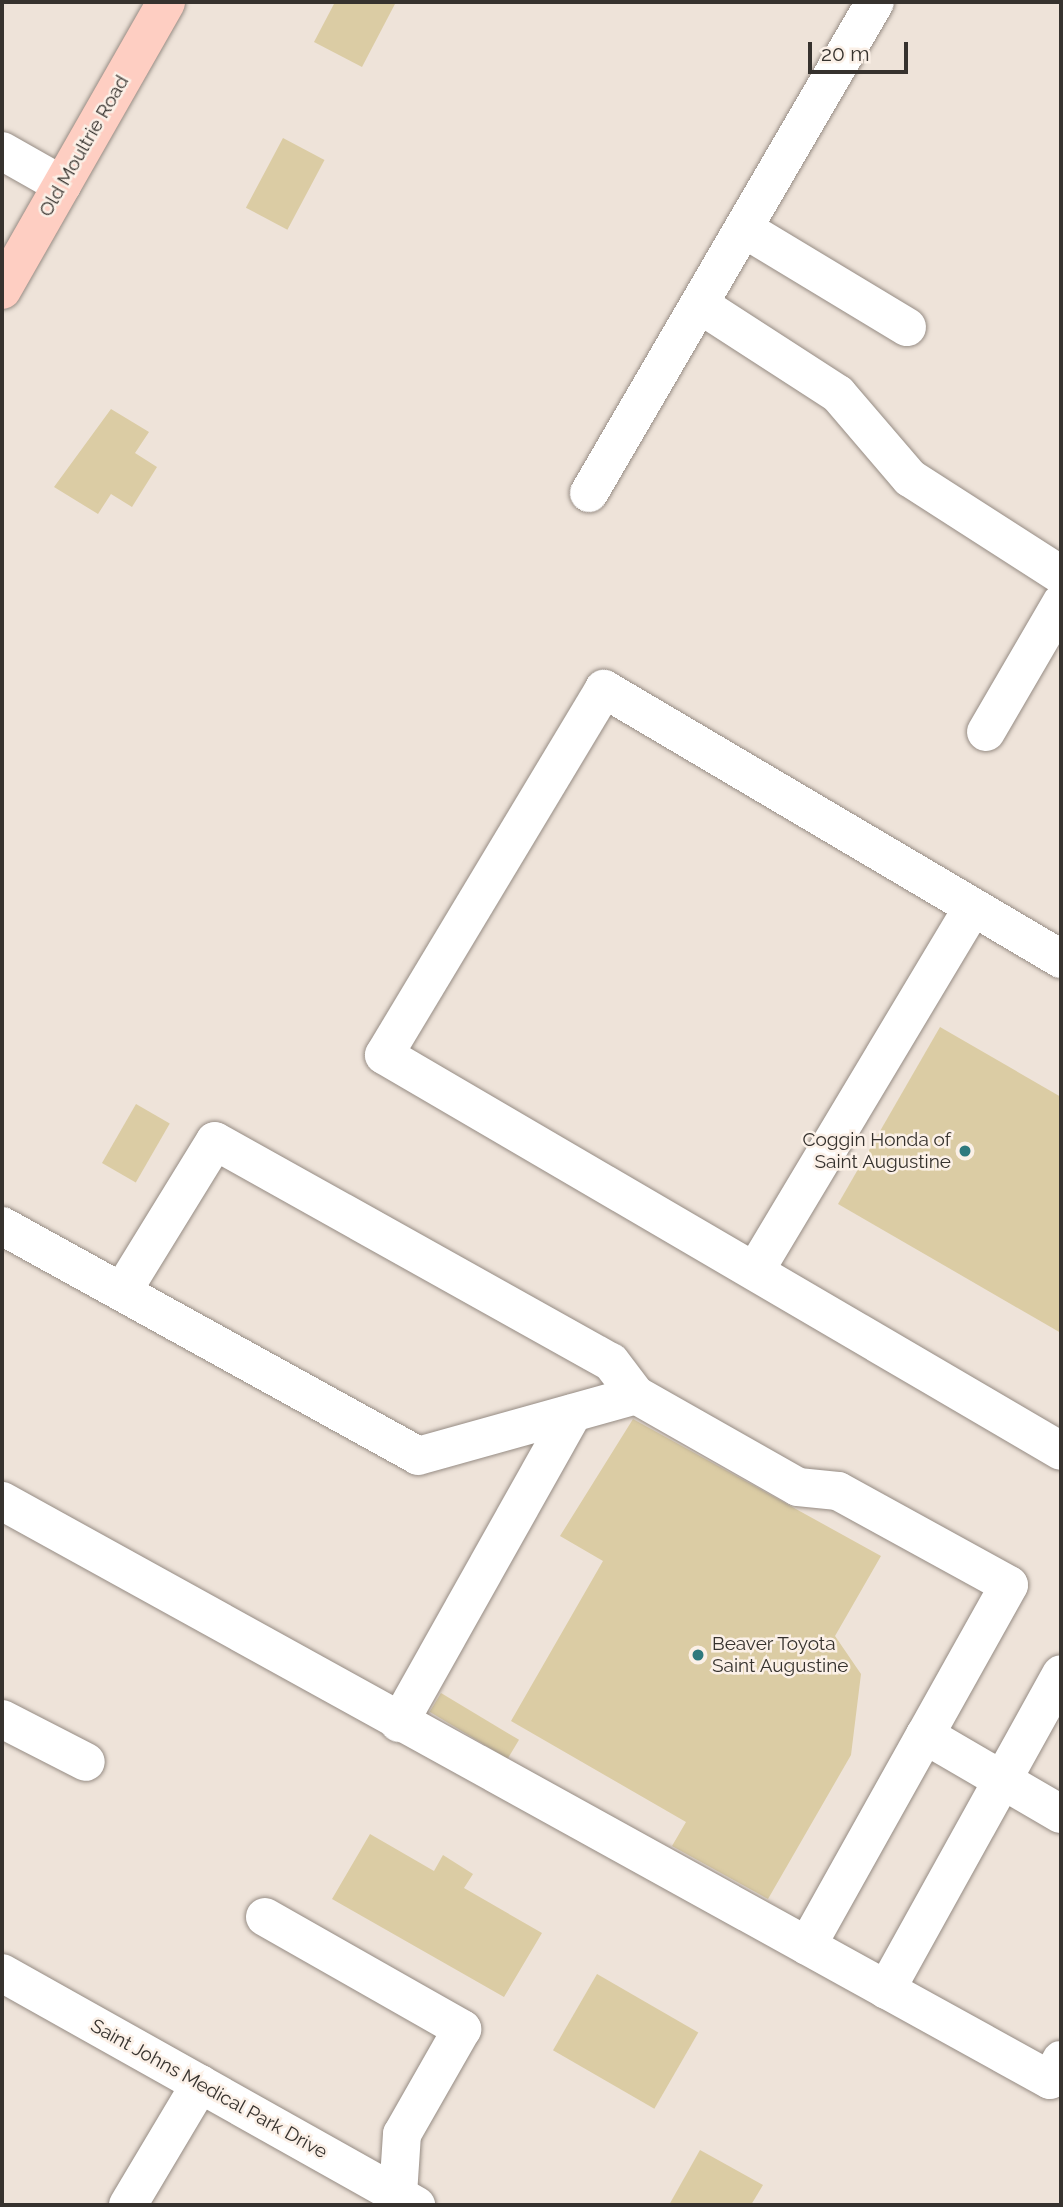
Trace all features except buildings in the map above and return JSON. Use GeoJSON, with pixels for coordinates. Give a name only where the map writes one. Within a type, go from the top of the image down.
{"type":"FeatureCollection","features":[{"type":"Feature","properties":{"kind":"main road","name":"Old Moultrie Road"},"geometry":{"type":"LineString","coordinates":[[2,290],[166,2]]}},
{"type":"Feature","properties":{"kind":"street"},"geometry":{"type":"LineString","coordinates":[[589,493],[702,306],[875,2]]}},
{"type":"Feature","properties":{"kind":"street"},"geometry":{"type":"LineString","coordinates":[[2,151],[62,185]]}},
{"type":"Feature","properties":{"kind":"street"},"geometry":{"type":"LineString","coordinates":[[746,230],[907,327]]}},
{"type":"Feature","properties":{"kind":"street"},"geometry":{"type":"LineString","coordinates":[[702,306],[838,394],[910,478],[1061,575]]}},
{"type":"Feature","properties":{"kind":"street"},"geometry":{"type":"LineString","coordinates":[[986,732],[1061,603]]}},
{"type":"Feature","properties":{"kind":"street"},"geometry":{"type":"LineString","coordinates":[[1061,959],[604,689],[384,1055],[1061,1451]]}},
{"type":"Feature","properties":{"kind":"street"},"geometry":{"type":"LineString","coordinates":[[755,1272],[973,907]]}},
{"type":"Feature","properties":{"kind":"street"},"geometry":{"type":"LineString","coordinates":[[122,1292],[215,1141],[611,1362],[636,1395],[798,1487],[838,1492],[1009,1585],[807,1946]]}},
{"type":"Feature","properties":{"kind":"street"},"geometry":{"type":"LineString","coordinates":[[2,1226],[418,1456],[636,1395]]}},
{"type":"Feature","properties":{"kind":"street"},"geometry":{"type":"LineString","coordinates":[[399,1723],[573,1413]]}},
{"type":"Feature","properties":{"kind":"street"},"geometry":{"type":"LineString","coordinates":[[2,1501],[399,1723],[1050,2080],[1061,2060]]}},
{"type":"Feature","properties":{"kind":"street"},"geometry":{"type":"LineString","coordinates":[[886,1990],[1061,1674]]}},
{"type":"Feature","properties":{"kind":"street"},"geometry":{"type":"LineString","coordinates":[[2,1719],[86,1762]]}},
{"type":"Feature","properties":{"kind":"street"},"geometry":{"type":"LineString","coordinates":[[925,1735],[1061,1814]]}},
{"type":"Feature","properties":{"kind":"street"},"geometry":{"type":"LineString","coordinates":[[265,1917],[463,2029],[402,2134],[407,2200]]}},
{"type":"Feature","properties":{"kind":"street","name":"Saint Johns Medical Park Drive"},"geometry":{"type":"LineString","coordinates":[[2,1973],[407,2200]]}},
{"type":"Feature","properties":{"kind":"street"},"geometry":{"type":"LineString","coordinates":[[128,2205],[200,2084]]}},
{"type":"Feature","properties":{"kind":"place","name":"Coggin Honda of Saint Augustine"},"geometry":{"type":"Point","coordinates":[965,1151]}},
{"type":"Feature","properties":{"kind":"place","name":"Beaver Toyota Saint Augustine"},"geometry":{"type":"Point","coordinates":[698,1655]}}]}
